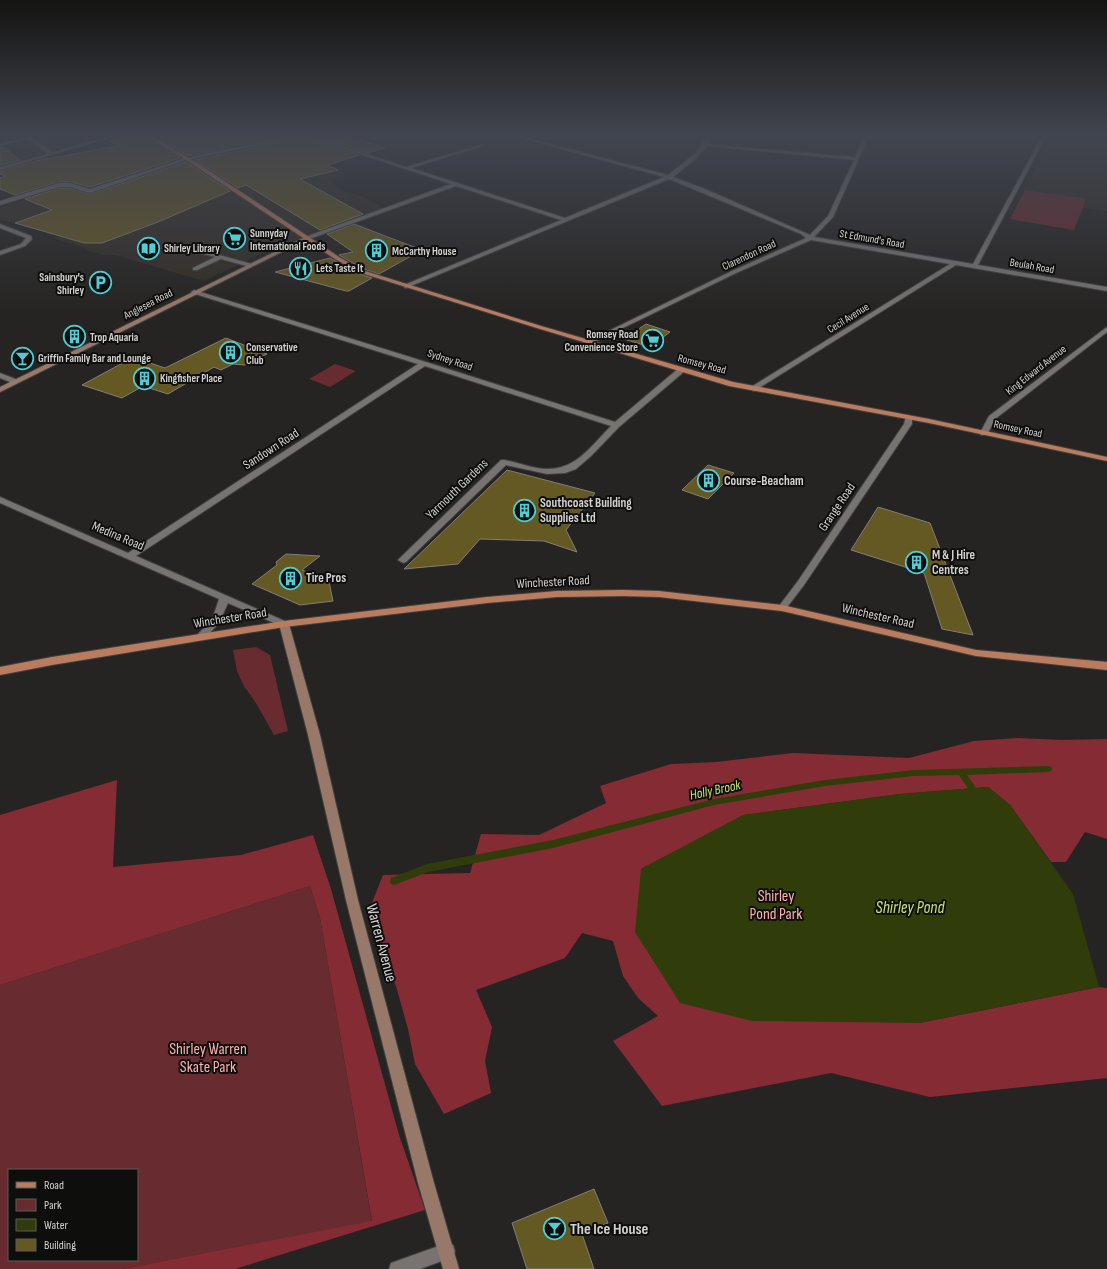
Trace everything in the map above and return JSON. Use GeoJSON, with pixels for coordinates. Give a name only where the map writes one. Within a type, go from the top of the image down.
{"type":"FeatureCollection","features":[{"type":"Feature","properties":{"kind":"main road","name":"Romsey Road"},"geometry":{"type":"LineString","coordinates":[[242,195],[348,265],[360,271],[406,286],[682,370],[754,389],[909,418],[1107,459]]}},
{"type":"Feature","properties":{"kind":"main road","name":"Winchester Road"},"geometry":{"type":"LineString","coordinates":[[0,671],[52,661],[284,624],[487,600],[557,594],[623,593],[659,594],[782,608],[976,653],[1107,666]]}},
{"type":"Feature","properties":{"kind":"street"},"geometry":{"type":"LineString","coordinates":[[0,203],[26,195]]}},
{"type":"Feature","properties":{"kind":"street"},"geometry":{"type":"LineString","coordinates":[[307,238],[425,195]]}},
{"type":"Feature","properties":{"kind":"street"},"geometry":{"type":"LineString","coordinates":[[490,195],[566,220]]}},
{"type":"Feature","properties":{"kind":"street"},"geometry":{"type":"LineString","coordinates":[[406,286],[625,195]]}},
{"type":"Feature","properties":{"kind":"street","name":"St Edmund's Road"},"geometry":{"type":"LineString","coordinates":[[715,195],[803,233],[810,238],[954,264]]}},
{"type":"Feature","properties":{"kind":"street","name":"Clarendon Road"},"geometry":{"type":"LineString","coordinates":[[590,342],[734,272],[810,238],[830,217],[840,195]]}},
{"type":"Feature","properties":{"kind":"street"},"geometry":{"type":"LineString","coordinates":[[974,267],[1012,195]]}},
{"type":"Feature","properties":{"kind":"street"},"geometry":{"type":"LineString","coordinates":[[0,226],[29,237],[23,245],[0,253]]}},
{"type":"Feature","properties":{"kind":"street","name":"Anglesea Road"},"geometry":{"type":"LineString","coordinates":[[0,390],[194,292],[307,238]]}},
{"type":"Feature","properties":{"kind":"street"},"geometry":{"type":"LineString","coordinates":[[194,250],[250,265]]}},
{"type":"Feature","properties":{"kind":"street"},"geometry":{"type":"LineString","coordinates":[[195,269],[220,257]]}},
{"type":"Feature","properties":{"kind":"street","name":"Beulah Road"},"geometry":{"type":"LineString","coordinates":[[954,264],[1107,289]]}},
{"type":"Feature","properties":{"kind":"street","name":"Cecil Avenue"},"geometry":{"type":"LineString","coordinates":[[754,389],[954,264]]}},
{"type":"Feature","properties":{"kind":"street","name":"Sydney Road"},"geometry":{"type":"LineString","coordinates":[[194,292],[424,363],[616,425]]}},
{"type":"Feature","properties":{"kind":"street","name":"King Edward Avenue"},"geometry":{"type":"LineString","coordinates":[[984,433],[992,418],[1107,329]]}},
{"type":"Feature","properties":{"kind":"street","name":"Sandown Road"},"geometry":{"type":"LineString","coordinates":[[131,555],[424,363]]}},
{"type":"Feature","properties":{"kind":"street"},"geometry":{"type":"LineString","coordinates":[[616,425],[682,370]]}},
{"type":"Feature","properties":{"kind":"street"},"geometry":{"type":"LineString","coordinates":[[0,374],[15,382]]}},
{"type":"Feature","properties":{"kind":"street","name":"Grange Road"},"geometry":{"type":"LineString","coordinates":[[782,608],[792,596],[908,424],[909,418]]}},
{"type":"Feature","properties":{"kind":"street","name":"Yarmouth Gardens"},"geometry":{"type":"LineString","coordinates":[[403,560],[504,462],[531,470],[554,472],[574,467],[616,425]]}},
{"type":"Feature","properties":{"kind":"street","name":"Medina Road"},"geometry":{"type":"LineString","coordinates":[[0,500],[131,555],[284,624]]}},
{"type":"Feature","properties":{"kind":"street"},"geometry":{"type":"LineString","coordinates":[[200,637],[216,621],[225,597]]}},
{"type":"Feature","properties":{"kind":"street","name":"Warren Avenue"},"geometry":{"type":"LineString","coordinates":[[284,624],[314,735],[352,900],[426,1182],[451,1269]]}},
{"type":"Feature","properties":{"kind":"street"},"geometry":{"type":"LineString","coordinates":[[397,1269],[446,1252]]}},
{"type":"Feature","properties":{"kind":"shaded area"},"geometry":{"type":"Polygon","coordinates":[[[39,195],[80,195],[88,197],[92,195],[357,195],[383,208],[278,246],[204,281],[115,255],[102,255],[88,251],[85,248],[53,238],[59,236],[0,219],[0,208],[39,195]]]}},
{"type":"Feature","properties":{"kind":"shaded area"},"geometry":{"type":"Polygon","coordinates":[[[1022,195],[1107,195],[1107,211],[1083,208],[1074,230],[1010,219],[1022,195]]]}},
{"type":"Feature","properties":{"kind":"shaded area"},"geometry":{"type":"Polygon","coordinates":[[[1018,738],[1061,740],[1107,739],[1107,839],[1085,832],[1066,862],[1051,862],[1010,805],[988,787],[900,794],[744,815],[641,869],[919,1023],[1099,987],[1107,988],[1107,1078],[930,1097],[831,1073],[662,1106],[613,1041],[658,1016],[638,998],[623,976],[613,941],[582,933],[565,958],[476,990],[492,1027],[485,1061],[491,1093],[444,1114],[415,1064],[408,1029],[396,986],[380,950],[371,905],[383,875],[470,873],[481,834],[539,835],[606,803],[600,786],[671,764],[716,762],[793,753],[909,758],[974,741],[1018,738]]]}},
{"type":"Feature","properties":{"kind":"shaded area"},"geometry":{"type":"Polygon","coordinates":[[[117,780],[113,867],[241,855],[313,835],[331,889],[399,1135],[425,1210],[235,1269],[122,1269],[372,1221],[320,918],[310,886],[0,985],[0,815],[117,780]]]}},
{"type":"Feature","properties":{"kind":"green space"},"geometry":{"type":"Polygon","coordinates":[[[1022,195],[1060,195],[1086,199],[1074,230],[1010,219],[1022,195]]]}},
{"type":"Feature","properties":{"kind":"green space"},"geometry":{"type":"Polygon","coordinates":[[[335,364],[356,371],[330,387],[309,379],[335,364]]]}},
{"type":"Feature","properties":{"kind":"green space"},"geometry":{"type":"Polygon","coordinates":[[[256,647],[270,655],[288,731],[274,735],[256,703],[244,686],[237,671],[233,650],[256,647]]]}},
{"type":"Feature","properties":{"kind":"green space","name":"Shirley Warren Skate Park"},"geometry":{"type":"Polygon","coordinates":[[[310,886],[320,918],[372,1222],[122,1269],[0,1269],[0,985],[310,886]]]}},
{"type":"Feature","properties":{"kind":"water","name":"Shirley Pond"},"geometry":{"type":"Polygon","coordinates":[[[988,787],[1010,805],[1073,894],[1099,987],[919,1023],[752,1021],[680,1003],[635,932],[641,869],[743,815],[900,794],[988,787]]]}},
{"type":"Feature","properties":{"kind":"building"},"geometry":{"type":"Polygon","coordinates":[[[37,195],[220,195],[158,222],[102,243],[84,243],[15,223],[52,210],[25,199],[37,195]]]}},
{"type":"Feature","properties":{"kind":"building"},"geometry":{"type":"Polygon","coordinates":[[[263,195],[329,195],[363,214],[320,230],[263,195]]]}},
{"type":"Feature","properties":{"kind":"building"},"geometry":{"type":"Polygon","coordinates":[[[354,224],[422,250],[379,274],[363,269],[339,255],[353,252],[327,234],[354,224]]]}},
{"type":"Feature","properties":{"kind":"building"},"geometry":{"type":"Polygon","coordinates":[[[330,258],[357,273],[372,278],[349,291],[346,291],[275,272],[330,258]]]}},
{"type":"Feature","properties":{"kind":"building"},"geometry":{"type":"Polygon","coordinates":[[[646,324],[670,332],[650,347],[624,339],[646,324]]]}},
{"type":"Feature","properties":{"kind":"building"},"geometry":{"type":"Polygon","coordinates":[[[226,338],[267,354],[245,365],[233,364],[221,370],[214,367],[168,394],[143,386],[122,398],[82,385],[130,359],[135,358],[165,368],[226,338]]]}},
{"type":"Feature","properties":{"kind":"building","name":"Course-Beacham"},"geometry":{"type":"Polygon","coordinates":[[[708,465],[734,473],[708,499],[682,490],[708,465]]]}},
{"type":"Feature","properties":{"kind":"building","name":"Southcoast Building Supplies Ltd"},"geometry":{"type":"Polygon","coordinates":[[[507,470],[595,493],[566,530],[577,552],[544,541],[480,539],[458,564],[404,569],[507,470]]]}},
{"type":"Feature","properties":{"kind":"building","name":"M & J Hire Centres"},"geometry":{"type":"Polygon","coordinates":[[[878,507],[930,523],[973,635],[942,629],[924,573],[851,550],[878,507]]]}},
{"type":"Feature","properties":{"kind":"building","name":"Tire Pros"},"geometry":{"type":"Polygon","coordinates":[[[286,554],[320,556],[302,570],[329,582],[333,601],[300,605],[252,584],[277,565],[276,562],[286,554]]]}},
{"type":"Feature","properties":{"kind":"building","name":"The Ice House"},"geometry":{"type":"Polygon","coordinates":[[[594,1189],[608,1223],[582,1234],[594,1269],[527,1269],[512,1223],[594,1189]]]}},
{"type":"Feature","properties":{"kind":"waterway","name":"Holly Brook"},"geometry":{"type":"LineString","coordinates":[[394,881],[427,868],[553,844],[714,802],[825,783],[914,773],[1048,769]]}},
{"type":"Feature","properties":{"kind":"waterway"},"geometry":{"type":"LineString","coordinates":[[961,772],[972,788]]}},
{"type":"Feature","properties":{"kind":"place","name":"Sunnyday International Foods"},"geometry":{"type":"Point","coordinates":[235,239]}},
{"type":"Feature","properties":{"kind":"place","name":"Shirley Library"},"geometry":{"type":"Point","coordinates":[149,248]}},
{"type":"Feature","properties":{"kind":"place","name":"McCarthy House"},"geometry":{"type":"Point","coordinates":[377,251]}},
{"type":"Feature","properties":{"kind":"place","name":"Lets Taste It"},"geometry":{"type":"Point","coordinates":[301,268]}},
{"type":"Feature","properties":{"kind":"place","name":"Sainsbury's Shirley"},"geometry":{"type":"Point","coordinates":[100,283]}},
{"type":"Feature","properties":{"kind":"place","name":"Trop Aquaria"},"geometry":{"type":"Point","coordinates":[75,337]}},
{"type":"Feature","properties":{"kind":"place","name":"Romsey Road Convenience Store"},"geometry":{"type":"Point","coordinates":[653,340]}},
{"type":"Feature","properties":{"kind":"place","name":"Conservative Club"},"geometry":{"type":"Point","coordinates":[230,353]}},
{"type":"Feature","properties":{"kind":"place","name":"Griffin Family Bar and Lounge"},"geometry":{"type":"Point","coordinates":[22,358]}},
{"type":"Feature","properties":{"kind":"place","name":"Kingfisher Place"},"geometry":{"type":"Point","coordinates":[145,378]}},
{"type":"Feature","properties":{"kind":"place","name":"Course-Beacham"},"geometry":{"type":"Point","coordinates":[708,481]}},
{"type":"Feature","properties":{"kind":"place","name":"Southcoast Building Supplies Ltd"},"geometry":{"type":"Point","coordinates":[524,510]}},
{"type":"Feature","properties":{"kind":"place","name":"M & J Hire Centres"},"geometry":{"type":"Point","coordinates":[916,562]}},
{"type":"Feature","properties":{"kind":"place","name":"Tire Pros"},"geometry":{"type":"Point","coordinates":[290,578]}},
{"type":"Feature","properties":{"kind":"place","name":"The Ice House"},"geometry":{"type":"Point","coordinates":[554,1229]}},
{"type":"Feature","properties":{"kind":"park label","name":"Shirley Pond Park"},"geometry":{"type":"Point","coordinates":[776,905]}}]}
